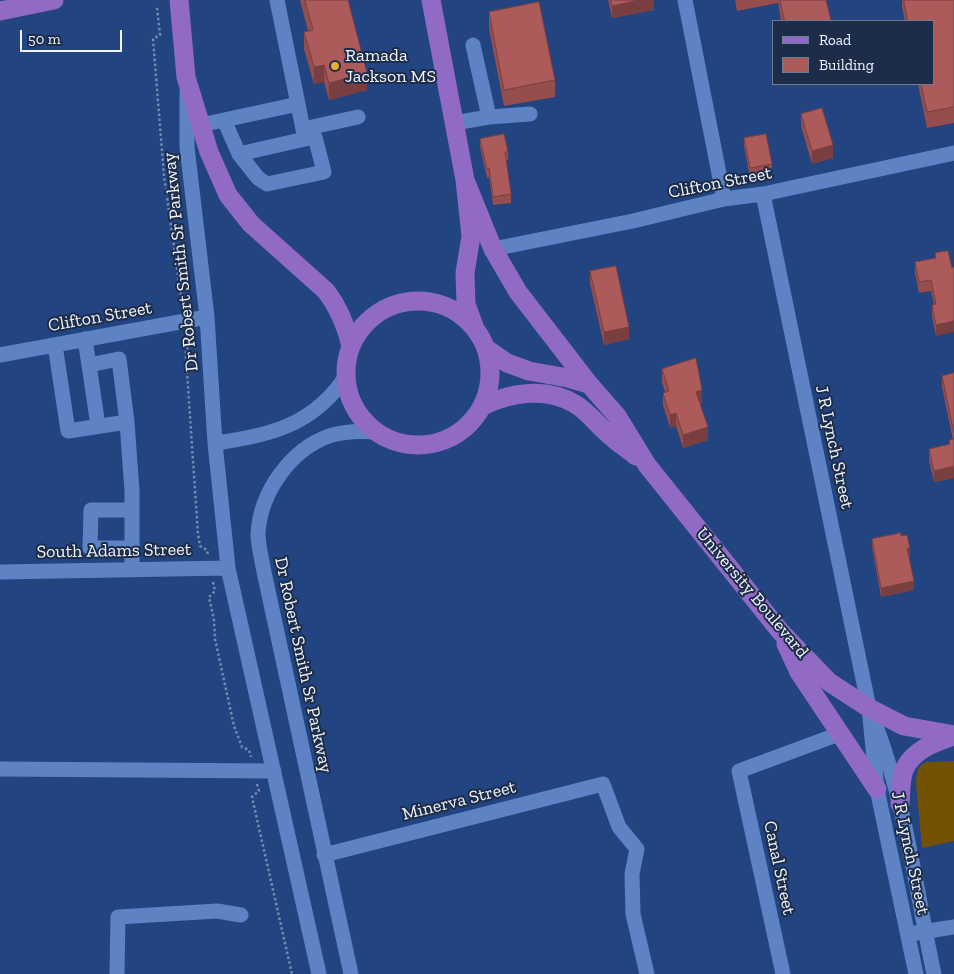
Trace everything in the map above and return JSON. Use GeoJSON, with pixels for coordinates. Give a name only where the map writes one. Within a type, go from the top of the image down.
{"type":"FeatureCollection","features":[{"type":"Feature","properties":{"kind":"main road"},"geometry":{"type":"LineString","coordinates":[[0,11],[54,0]]}},
{"type":"Feature","properties":{"kind":"main road"},"geometry":{"type":"LineString","coordinates":[[179,0],[186,77],[209,152],[228,195],[251,224],[326,290],[336,303],[345,324],[351,346]]}},
{"type":"Feature","properties":{"kind":"main road"},"geometry":{"type":"LineString","coordinates":[[431,0],[465,180],[471,236],[465,272],[466,304],[476,329],[487,349],[490,366],[489,390],[483,406],[466,428],[450,439],[430,445],[406,445],[387,439],[375,432],[358,414],[349,394],[346,376],[347,360],[357,335],[368,321],[383,310],[399,303],[413,301],[441,304],[465,318],[476,329]]}},
{"type":"Feature","properties":{"kind":"main road","name":"University Boulevard"},"geometry":{"type":"LineString","coordinates":[[465,180],[493,249],[518,292],[616,416],[647,465],[780,631],[829,682],[869,708],[904,726],[954,736]]}},
{"type":"Feature","properties":{"kind":"main road"},"geometry":{"type":"LineString","coordinates":[[487,349],[507,363],[529,371],[589,384]]}},
{"type":"Feature","properties":{"kind":"main road","name":"University Boulevard"},"geometry":{"type":"LineString","coordinates":[[483,406],[500,398],[520,393],[550,395],[566,399],[577,405],[606,433],[647,465]]}},
{"type":"Feature","properties":{"kind":"main road"},"geometry":{"type":"LineString","coordinates":[[780,631],[799,672],[877,789]]}},
{"type":"Feature","properties":{"kind":"main road"},"geometry":{"type":"LineString","coordinates":[[900,804],[902,778],[904,769],[909,762],[930,744],[954,736]]}},
{"type":"Feature","properties":{"kind":"street"},"geometry":{"type":"LineString","coordinates":[[277,0],[304,134]]}},
{"type":"Feature","properties":{"kind":"street"},"geometry":{"type":"LineString","coordinates":[[685,0],[724,199]]}},
{"type":"Feature","properties":{"kind":"street"},"geometry":{"type":"LineString","coordinates":[[473,45],[489,117]]}},
{"type":"Feature","properties":{"kind":"street","name":"Dr Robert Smith Sr Parkway"},"geometry":{"type":"LineString","coordinates":[[186,77],[187,147],[208,317],[215,443],[228,568],[319,974]]}},
{"type":"Feature","properties":{"kind":"street"},"geometry":{"type":"LineString","coordinates":[[201,126],[298,104]]}},
{"type":"Feature","properties":{"kind":"street"},"geometry":{"type":"LineString","coordinates":[[454,123],[489,117],[530,114]]}},
{"type":"Feature","properties":{"kind":"street"},"geometry":{"type":"LineString","coordinates":[[239,154],[358,117]]}},
{"type":"Feature","properties":{"kind":"street"},"geometry":{"type":"LineString","coordinates":[[224,120],[239,154],[258,178],[267,184],[324,172],[315,137],[304,134]]}},
{"type":"Feature","properties":{"kind":"street","name":"Clifton Street"},"geometry":{"type":"LineString","coordinates":[[493,249],[632,221],[724,199],[763,194],[954,153]]}},
{"type":"Feature","properties":{"kind":"street","name":"J R Lynch Street"},"geometry":{"type":"LineString","coordinates":[[763,194],[869,708],[877,789],[916,974]]}},
{"type":"Feature","properties":{"kind":"street","name":"Clifton Street"},"geometry":{"type":"LineString","coordinates":[[0,355],[208,317]]}},
{"type":"Feature","properties":{"kind":"street"},"geometry":{"type":"LineString","coordinates":[[85,339],[98,426]]}},
{"type":"Feature","properties":{"kind":"street"},"geometry":{"type":"LineString","coordinates":[[56,345],[68,431],[128,422]]}},
{"type":"Feature","properties":{"kind":"street"},"geometry":{"type":"LineString","coordinates":[[89,364],[119,359],[128,422],[132,510],[132,570]]}},
{"type":"Feature","properties":{"kind":"street"},"geometry":{"type":"LineString","coordinates":[[215,443],[244,440],[289,426],[319,408],[336,391],[346,376]]}},
{"type":"Feature","properties":{"kind":"street","name":"Dr Robert Smith Sr Parkway"},"geometry":{"type":"LineString","coordinates":[[351,974],[264,572],[258,535],[265,501],[278,478],[294,458],[313,443],[329,436],[354,430],[375,432]]}},
{"type":"Feature","properties":{"kind":"street"},"geometry":{"type":"LineString","coordinates":[[132,510],[91,510],[90,548],[132,548]]}},
{"type":"Feature","properties":{"kind":"street","name":"South Adams Street"},"geometry":{"type":"LineString","coordinates":[[0,572],[228,568]]}},
{"type":"Feature","properties":{"kind":"street","name":"J R Lynch Street"},"geometry":{"type":"LineString","coordinates":[[869,708],[884,748],[900,804],[934,974]]}},
{"type":"Feature","properties":{"kind":"street","name":"Canal Street"},"geometry":{"type":"LineString","coordinates":[[783,974],[739,771],[839,734]]}},
{"type":"Feature","properties":{"kind":"street"},"geometry":{"type":"LineString","coordinates":[[0,769],[274,771]]}},
{"type":"Feature","properties":{"kind":"street","name":"Minerva Street"},"geometry":{"type":"LineString","coordinates":[[324,855],[603,784],[620,827],[637,849],[632,874],[633,914],[647,974]]}},
{"type":"Feature","properties":{"kind":"street"},"geometry":{"type":"LineString","coordinates":[[117,974],[118,917],[217,911],[241,915]]}},
{"type":"Feature","properties":{"kind":"street"},"geometry":{"type":"LineString","coordinates":[[907,934],[954,927]]}},
{"type":"Feature","properties":{"kind":"path"},"geometry":{"type":"LineString","coordinates":[[157,8],[160,34],[153,39],[164,176],[181,296],[189,299],[191,312]]}},
{"type":"Feature","properties":{"kind":"path"},"geometry":{"type":"LineString","coordinates":[[192,331],[192,344],[186,349],[186,357],[198,534],[200,546],[207,550],[210,561]]}},
{"type":"Feature","properties":{"kind":"path"},"geometry":{"type":"LineString","coordinates":[[213,580],[215,591],[209,597],[214,620],[215,639],[234,726],[242,747],[250,750],[253,764]]}},
{"type":"Feature","properties":{"kind":"path"},"geometry":{"type":"LineString","coordinates":[[257,782],[259,791],[252,797],[292,974]]}},
{"type":"Feature","properties":{"kind":"shaded area"},"geometry":{"type":"Polygon","coordinates":[[[954,761],[954,841],[922,848],[916,783],[917,772],[920,766],[926,762],[954,761]]]}},
{"type":"Feature","properties":{"kind":"building","name":"Ramada Jackson MS"},"geometry":{"type":"Polygon","coordinates":[[[305,0],[348,0],[367,73],[329,83],[324,65],[314,67],[304,32],[313,30],[305,0]]]}},
{"type":"Feature","properties":{"kind":"building"},"geometry":{"type":"Polygon","coordinates":[[[611,0],[639,0],[612,6],[611,0]]]}},
{"type":"Feature","properties":{"kind":"building"},"geometry":{"type":"Polygon","coordinates":[[[780,0],[826,0],[831,20],[785,20],[780,0]]]}},
{"type":"Feature","properties":{"kind":"building"},"geometry":{"type":"Polygon","coordinates":[[[904,0],[954,0],[954,107],[927,112],[921,85],[934,85],[934,20],[908,20],[904,0]]]}},
{"type":"Feature","properties":{"kind":"building"},"geometry":{"type":"Polygon","coordinates":[[[539,2],[555,80],[504,90],[489,12],[539,2]]]}},
{"type":"Feature","properties":{"kind":"building"},"geometry":{"type":"Polygon","coordinates":[[[822,108],[833,145],[812,151],[801,114],[822,108]]]}},
{"type":"Feature","properties":{"kind":"building"},"geometry":{"type":"Polygon","coordinates":[[[504,134],[508,152],[505,152],[511,194],[493,197],[489,168],[487,169],[480,139],[504,134]]]}},
{"type":"Feature","properties":{"kind":"building"},"geometry":{"type":"Polygon","coordinates":[[[766,134],[772,164],[750,168],[744,138],[766,134]]]}},
{"type":"Feature","properties":{"kind":"building"},"geometry":{"type":"Polygon","coordinates":[[[948,251],[952,268],[954,267],[954,321],[936,325],[932,305],[936,304],[931,280],[919,282],[915,262],[936,258],[935,253],[948,251]]]}},
{"type":"Feature","properties":{"kind":"building"},"geometry":{"type":"Polygon","coordinates":[[[616,266],[629,327],[604,332],[590,271],[616,266]]]}},
{"type":"Feature","properties":{"kind":"building"},"geometry":{"type":"Polygon","coordinates":[[[696,358],[702,390],[696,392],[708,427],[683,435],[676,413],[670,415],[663,393],[669,391],[662,369],[696,358]]]}},
{"type":"Feature","properties":{"kind":"building"},"geometry":{"type":"Polygon","coordinates":[[[954,373],[954,433],[942,376],[954,373]]]}},
{"type":"Feature","properties":{"kind":"building"},"geometry":{"type":"Polygon","coordinates":[[[954,439],[954,466],[934,471],[929,449],[950,444],[949,440],[954,439]]]}},
{"type":"Feature","properties":{"kind":"building"},"geometry":{"type":"Polygon","coordinates":[[[901,533],[901,536],[907,535],[910,548],[907,548],[914,581],[881,588],[872,539],[901,533]]]}},
{"type":"Feature","properties":{"kind":"place","name":"Ramada Jackson MS"},"geometry":{"type":"Point","coordinates":[335,66]}}]}
